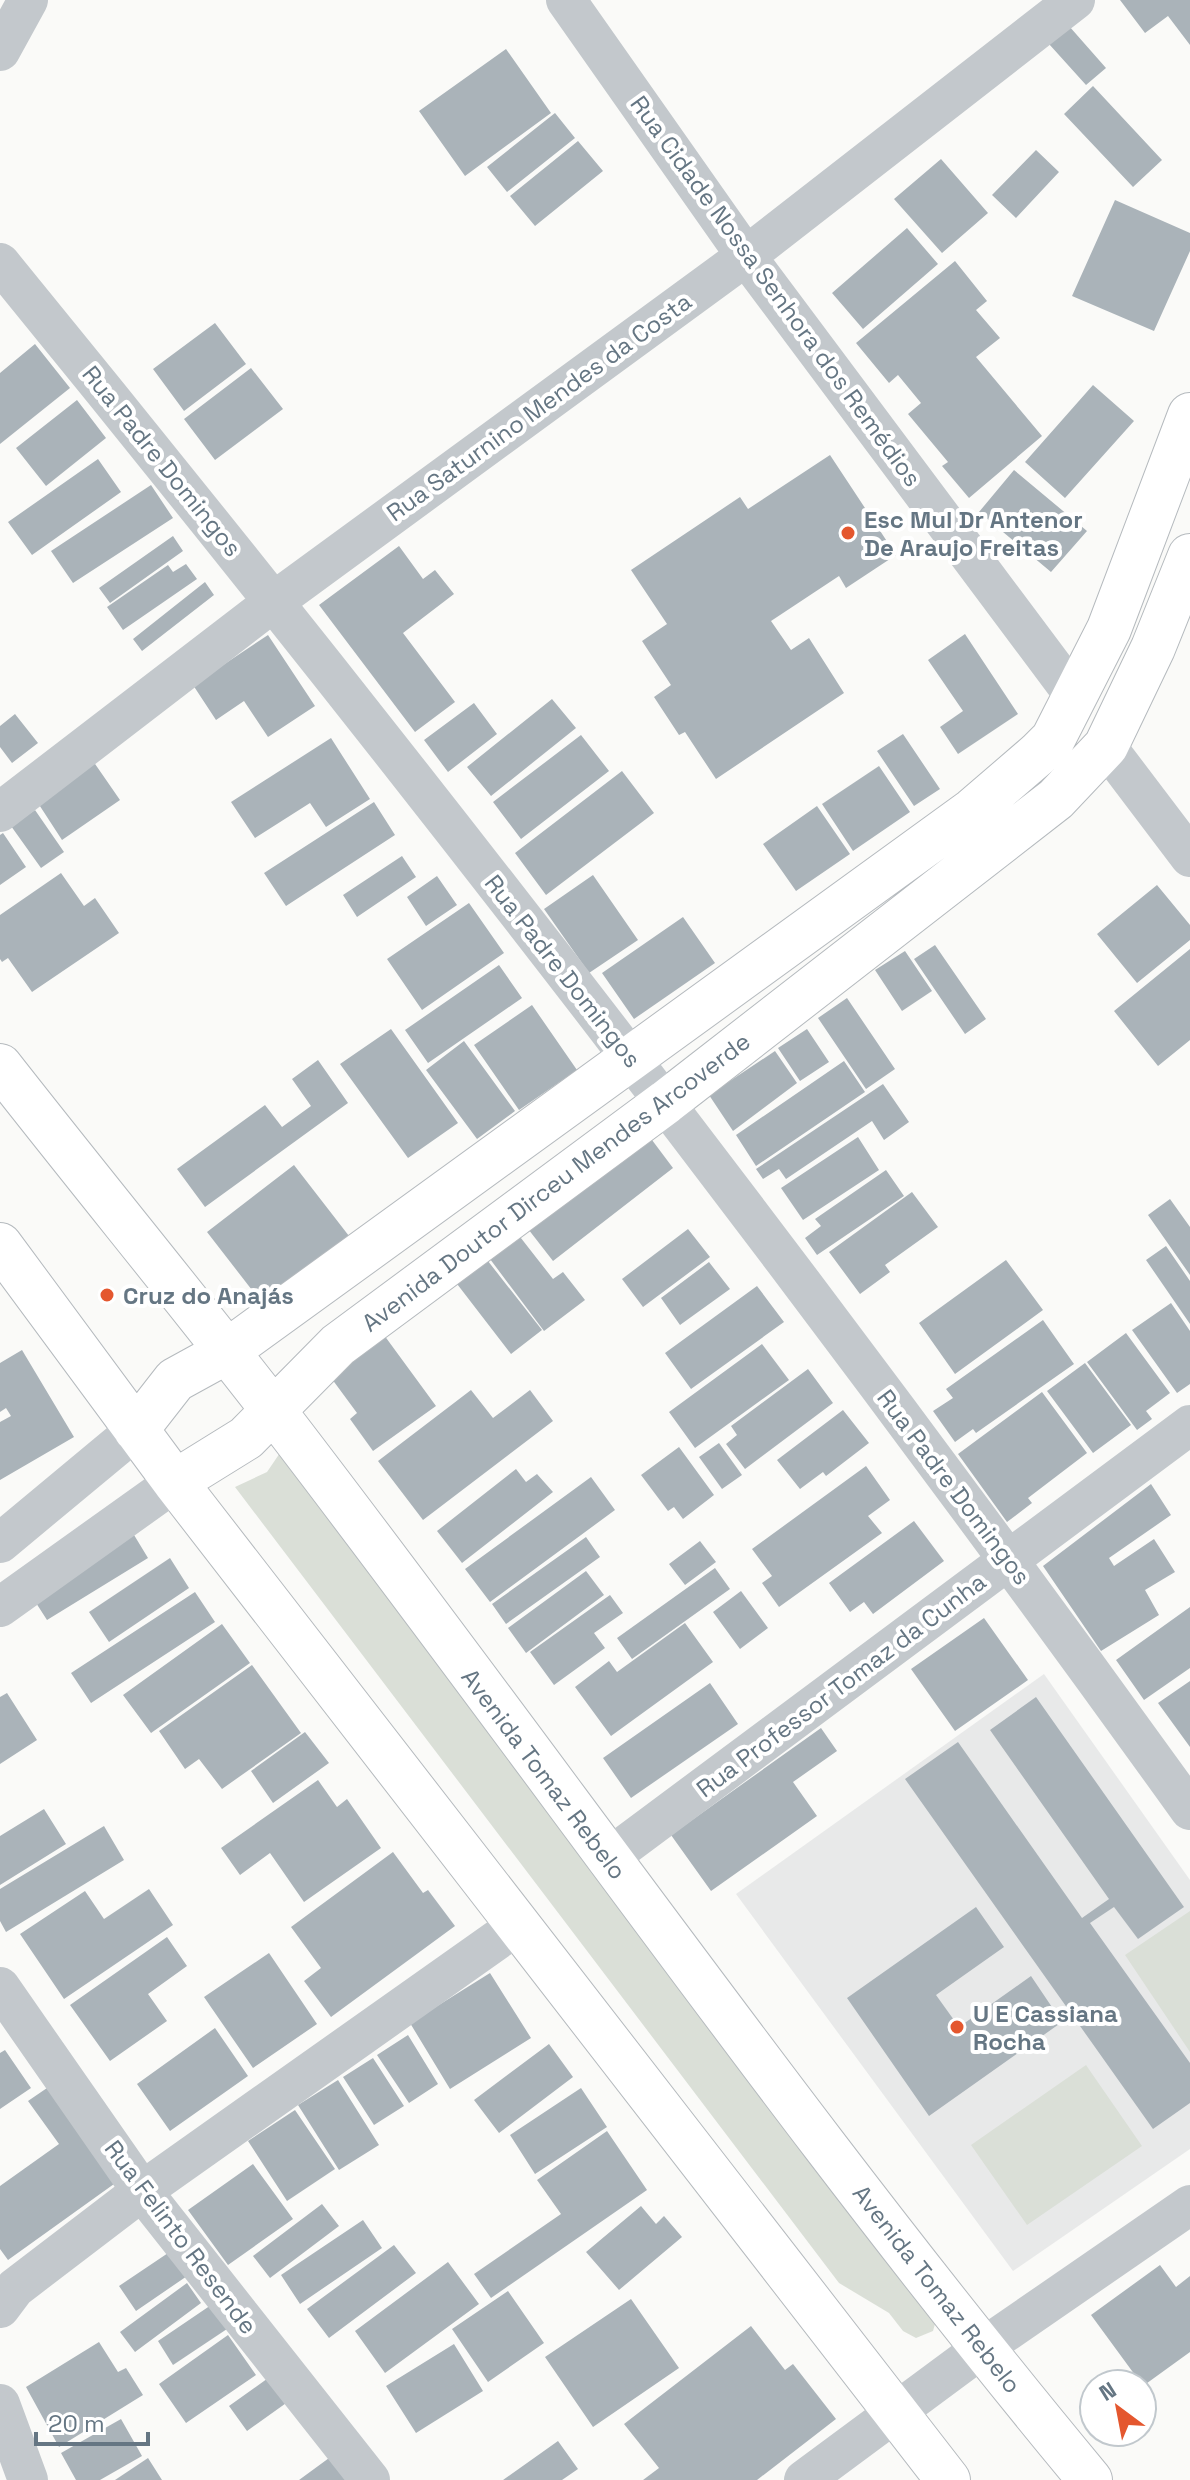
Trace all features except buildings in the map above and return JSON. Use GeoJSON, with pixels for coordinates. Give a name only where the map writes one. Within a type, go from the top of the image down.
{"type":"FeatureCollection","features":[{"type":"Feature","properties":{"kind":"main road"},"geometry":{"type":"LineString","coordinates":[[136,1430],[175,1380],[226,1352],[632,1060],[973,810],[1053,739],[1109,629],[1180,469],[1190,415]]}},
{"type":"Feature","properties":{"kind":"main road","name":"Avenida Doutor Dirceu Mendes Arcoverde"},"geometry":{"type":"LineString","coordinates":[[175,1482],[246,1438],[338,1345],[666,1102],[1056,799],[1106,746],[1153,648],[1190,556]]}},
{"type":"Feature","properties":{"kind":"main road"},"geometry":{"type":"LineString","coordinates":[[973,810],[1002,841]]}},
{"type":"Feature","properties":{"kind":"main road","name":"Avenida Tomaz Rebelo"},"geometry":{"type":"LineString","coordinates":[[0,1066],[272,1409],[607,1859],[981,2349],[1090,2480]]}},
{"type":"Feature","properties":{"kind":"main road"},"geometry":{"type":"LineString","coordinates":[[0,1245],[175,1482],[897,2410],[948,2480]]}},
{"type":"Feature","properties":{"kind":"street"},"geometry":{"type":"LineString","coordinates":[[0,51],[28,0]]}},
{"type":"Feature","properties":{"kind":"street","name":"Rua Cidade Nossa Senhora dos Remédios"},"geometry":{"type":"LineString","coordinates":[[566,0],[746,256],[1074,695]]}},
{"type":"Feature","properties":{"kind":"street","name":"Rua Saturnino Mendes da Costa"},"geometry":{"type":"LineString","coordinates":[[0,812],[276,600],[746,256],[1075,0]]}},
{"type":"Feature","properties":{"kind":"street","name":"Rua Padre Domingos"},"geometry":{"type":"LineString","coordinates":[[0,263],[276,600],[666,1102],[1009,1559],[1190,1810]]}},
{"type":"Feature","properties":{"kind":"street"},"geometry":{"type":"LineString","coordinates":[[1109,629],[1153,648],[1190,617]]}},
{"type":"Feature","properties":{"kind":"street"},"geometry":{"type":"LineString","coordinates":[[1106,746],[1190,857]]}},
{"type":"Feature","properties":{"kind":"street","name":"Rua Professor Tomaz da Cunha"},"geometry":{"type":"LineString","coordinates":[[607,1859],[1190,1425]]}},
{"type":"Feature","properties":{"kind":"street"},"geometry":{"type":"LineString","coordinates":[[0,1543],[136,1430]]}},
{"type":"Feature","properties":{"kind":"street","name":"Avenida Doutor Dirceu Mendes Arcoverde"},"geometry":{"type":"LineString","coordinates":[[0,1607],[175,1482]]}},
{"type":"Feature","properties":{"kind":"street"},"geometry":{"type":"LineString","coordinates":[[0,2308],[15,2288],[142,2191],[518,1925]]}},
{"type":"Feature","properties":{"kind":"street","name":"Rua Felinto Resende"},"geometry":{"type":"LineString","coordinates":[[0,1987],[142,2191],[370,2480]]}},
{"type":"Feature","properties":{"kind":"street"},"geometry":{"type":"LineString","coordinates":[[804,2480],[981,2349],[1190,2205]]}},
{"type":"Feature","properties":{"kind":"street"},"geometry":{"type":"LineString","coordinates":[[0,2404],[28,2480]]}},
{"type":"Feature","properties":{"kind":"shaded area"},"geometry":{"type":"Polygon","coordinates":[[[284,1447],[939,2310],[933,2331],[916,2338],[903,2331],[889,2313],[839,2283],[235,1487],[267,1472],[284,1447]]]}},
{"type":"Feature","properties":{"kind":"shaded area"},"geometry":{"type":"Polygon","coordinates":[[[1044,1674],[1190,1880],[1190,2149],[1013,2271],[736,1894],[1044,1674]]]}},
{"type":"Feature","properties":{"kind":"shaded area"},"geometry":{"type":"Polygon","coordinates":[[[1190,1911],[1190,2052],[1125,1955],[1190,1911]]]}},
{"type":"Feature","properties":{"kind":"shaded area"},"geometry":{"type":"Polygon","coordinates":[[[1086,2065],[1142,2146],[1027,2225],[971,2145],[1086,2065]]]}},
{"type":"Feature","properties":{"kind":"place","name":"Esc Mul Dr Antenor De Araujo Freitas"},"geometry":{"type":"Point","coordinates":[848,533]}},
{"type":"Feature","properties":{"kind":"place","name":"Cruz do Anajás"},"geometry":{"type":"Point","coordinates":[107,1295]}},
{"type":"Feature","properties":{"kind":"place","name":"U E Cassiana Rocha"},"geometry":{"type":"Point","coordinates":[957,2027]}}]}
